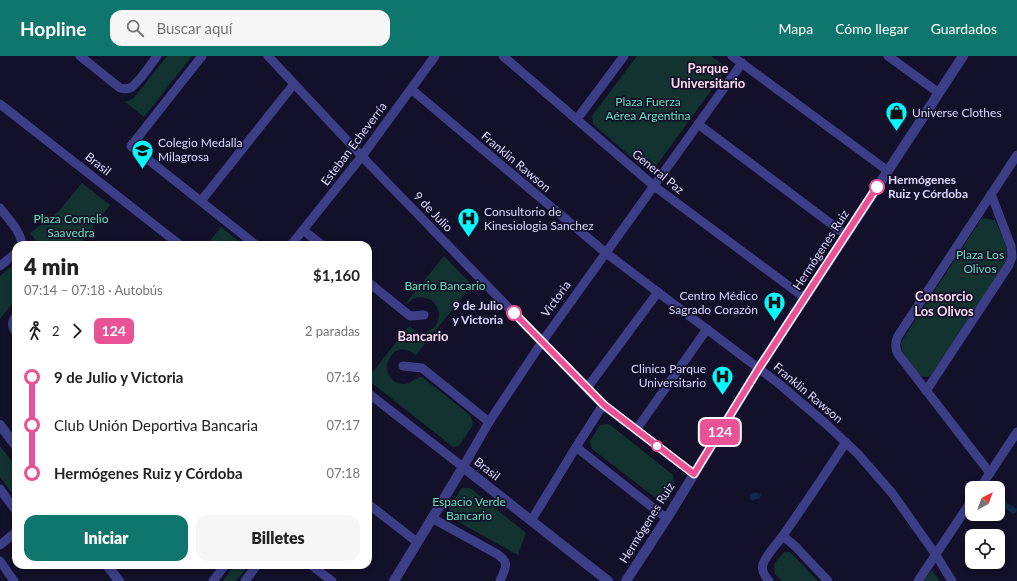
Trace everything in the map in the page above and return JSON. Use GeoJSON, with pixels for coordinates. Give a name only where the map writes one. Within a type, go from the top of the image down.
{"type":"FeatureCollection","features":[{"type":"Feature","properties":{"kind":"street"},"geometry":{"type":"LineString","coordinates":[[80,56],[120,88],[125,89],[136,84],[157,56]]}},
{"type":"Feature","properties":{"kind":"street"},"geometry":{"type":"LineString","coordinates":[[202,56],[131,146],[251,241]]}},
{"type":"Feature","properties":{"kind":"street","name":"9 de Julio"},"geometry":{"type":"LineString","coordinates":[[268,56],[362,156],[604,405],[694,474]]}},
{"type":"Feature","properties":{"kind":"street","name":"Esteban Echeverría"},"geometry":{"type":"LineString","coordinates":[[294,241],[362,156],[435,56]]}},
{"type":"Feature","properties":{"kind":"street","name":"General Paz"},"geometry":{"type":"LineString","coordinates":[[503,56],[654,186],[805,298]]}},
{"type":"Feature","properties":{"kind":"street"},"geometry":{"type":"LineString","coordinates":[[577,120],[624,56]]}},
{"type":"Feature","properties":{"kind":"street"},"geometry":{"type":"LineString","coordinates":[[732,56],[888,171]]}},
{"type":"Feature","properties":{"kind":"street"},"geometry":{"type":"LineString","coordinates":[[888,56],[939,93]]}},
{"type":"Feature","properties":{"kind":"street","name":"Hermógenes Ruiz"},"geometry":{"type":"LineString","coordinates":[[626,581],[759,368],[963,56]]}},
{"type":"Feature","properties":{"kind":"street","name":"Victoria"},"geometry":{"type":"LineString","coordinates":[[394,581],[489,422],[542,342],[742,63]]}},
{"type":"Feature","properties":{"kind":"street"},"geometry":{"type":"LineString","coordinates":[[201,201],[294,84]]}},
{"type":"Feature","properties":{"kind":"street","name":"Franklin Rawson"},"geometry":{"type":"LineString","coordinates":[[411,89],[606,252],[759,368],[801,402],[846,442],[892,494],[936,555],[952,581]]}},
{"type":"Feature","properties":{"kind":"street","name":"Brasil"},"geometry":{"type":"LineString","coordinates":[[0,104],[175,241]]}},
{"type":"Feature","properties":{"kind":"street"},"geometry":{"type":"LineString","coordinates":[[698,124],[846,235]]}},
{"type":"Feature","properties":{"kind":"street"},"geometry":{"type":"LineString","coordinates":[[990,473],[898,354],[896,343],[898,336],[1017,155]]}},
{"type":"Feature","properties":{"kind":"street"},"geometry":{"type":"LineString","coordinates":[[926,391],[1009,265],[1012,257],[1011,246],[991,194]]}},
{"type":"Feature","properties":{"kind":"street"},"geometry":{"type":"LineString","coordinates":[[0,208],[19,234],[22,241]]}},
{"type":"Feature","properties":{"kind":"street"},"geometry":{"type":"LineString","coordinates":[[303,230],[317,241]]}},
{"type":"Feature","properties":{"kind":"street"},"geometry":{"type":"LineString","coordinates":[[0,266],[12,256]]}},
{"type":"Feature","properties":{"kind":"street"},"geometry":{"type":"LineString","coordinates":[[372,285],[410,316],[424,315]]}},
{"type":"Feature","properties":{"kind":"street"},"geometry":{"type":"LineString","coordinates":[[587,388],[658,292]]}},
{"type":"Feature","properties":{"kind":"street"},"geometry":{"type":"LineString","coordinates":[[636,430],[707,329]]}},
{"type":"Feature","properties":{"kind":"street"},"geometry":{"type":"LineString","coordinates":[[403,366],[422,368],[489,422]]}},
{"type":"Feature","properties":{"kind":"street","name":"Brasil"},"geometry":{"type":"LineString","coordinates":[[372,400],[462,467],[608,581]]}},
{"type":"Feature","properties":{"kind":"street"},"geometry":{"type":"LineString","coordinates":[[532,521],[576,447],[604,405]]}},
{"type":"Feature","properties":{"kind":"street"},"geometry":{"type":"LineString","coordinates":[[0,425],[12,441]]}},
{"type":"Feature","properties":{"kind":"street"},"geometry":{"type":"LineString","coordinates":[[985,481],[1017,432]]}},
{"type":"Feature","properties":{"kind":"street"},"geometry":{"type":"LineString","coordinates":[[769,581],[762,570],[766,558],[783,536],[846,442]]}},
{"type":"Feature","properties":{"kind":"street"},"geometry":{"type":"LineString","coordinates":[[576,447],[666,518]]}},
{"type":"Feature","properties":{"kind":"street"},"geometry":{"type":"LineString","coordinates":[[0,489],[12,506]]}},
{"type":"Feature","properties":{"kind":"street"},"geometry":{"type":"LineString","coordinates":[[372,507],[417,542]]}},
{"type":"Feature","properties":{"kind":"street"},"geometry":{"type":"LineString","coordinates":[[918,581],[965,511]]}},
{"type":"Feature","properties":{"kind":"street"},"geometry":{"type":"LineString","coordinates":[[432,518],[497,554],[505,560],[506,563],[500,581]]}},
{"type":"Feature","properties":{"kind":"street"},"geometry":{"type":"LineString","coordinates":[[0,545],[12,535]]}},
{"type":"Feature","properties":{"kind":"street"},"geometry":{"type":"LineString","coordinates":[[783,536],[795,546],[828,581]]}},
{"type":"Feature","properties":{"kind":"street"},"geometry":{"type":"LineString","coordinates":[[0,561],[14,581]]}},
{"type":"Feature","properties":{"kind":"street"},"geometry":{"type":"LineString","coordinates":[[110,569],[119,581]]}},
{"type":"Feature","properties":{"kind":"street"},"geometry":{"type":"LineString","coordinates":[[213,581],[221,569]]}},
{"type":"Feature","properties":{"kind":"street"},"geometry":{"type":"LineString","coordinates":[[245,581],[254,569]]}},
{"type":"Feature","properties":{"kind":"street"},"geometry":{"type":"LineString","coordinates":[[316,569],[332,581]]}},
{"type":"Feature","properties":{"kind":"green space"},"geometry":{"type":"Polygon","coordinates":[[[167,56],[192,56],[144,117],[125,102],[134,98],[167,56]]]}},
{"type":"Feature","properties":{"kind":"green space","name":"Plaza Fuerza Aérea Argentina"},"geometry":{"type":"Polygon","coordinates":[[[637,56],[711,56],[722,64],[723,74],[654,169],[646,170],[593,124],[592,116],[637,56]]]}},
{"type":"Feature","properties":{"kind":"green space","name":"Plaza Cornelio Saavedra"},"geometry":{"type":"Polygon","coordinates":[[[82,183],[110,205],[82,241],[36,241],[30,233],[59,211],[82,183]]]}},
{"type":"Feature","properties":{"kind":"green space","name":"Plaza Los Olivos"},"geometry":{"type":"Polygon","coordinates":[[[982,218],[995,220],[1003,236],[1007,252],[1005,264],[930,376],[920,376],[905,356],[901,347],[901,342],[982,218]]]}},
{"type":"Feature","properties":{"kind":"green space"},"geometry":{"type":"Polygon","coordinates":[[[221,227],[239,241],[210,241],[221,227]]]}},
{"type":"Feature","properties":{"kind":"green space","name":"Barrio Bancario"},"geometry":{"type":"Polygon","coordinates":[[[444,256],[472,285],[416,355],[407,350],[399,350],[393,354],[387,367],[393,380],[402,384],[422,377],[471,416],[473,425],[459,446],[453,447],[372,383],[372,373],[409,326],[421,333],[432,329],[436,325],[439,314],[438,309],[431,300],[420,297],[413,299],[407,304],[406,303],[444,256]]]}},
{"type":"Feature","properties":{"kind":"green space","name":"Plaza Cornelio Saavedra"},"geometry":{"type":"Polygon","coordinates":[[[12,266],[12,304],[0,319],[0,276],[12,266]]]}},
{"type":"Feature","properties":{"kind":"green space"},"geometry":{"type":"Polygon","coordinates":[[[609,424],[673,475],[674,482],[664,498],[657,499],[592,449],[590,441],[600,425],[609,424]]]}},
{"type":"Feature","properties":{"kind":"green space"},"geometry":{"type":"Polygon","coordinates":[[[0,446],[12,462],[12,494],[0,477],[0,446]]]}},
{"type":"Feature","properties":{"kind":"green space","name":"Espacio Verde Bancario"},"geometry":{"type":"Polygon","coordinates":[[[462,488],[470,488],[526,533],[518,555],[451,518],[449,508],[462,488]]]}},
{"type":"Feature","properties":{"kind":"green space"},"geometry":{"type":"Polygon","coordinates":[[[784,552],[790,552],[818,581],[782,581],[775,574],[774,564],[784,552]]]}},
{"type":"Feature","properties":{"kind":"green space"},"geometry":{"type":"Polygon","coordinates":[[[232,569],[246,569],[236,581],[223,581],[232,569]]]}},
{"type":"Feature","properties":{"kind":"green space"},"geometry":{"type":"Polygon","coordinates":[[[931,571],[933,571],[939,581],[924,581],[931,571]]]}},
{"type":"Feature","properties":{"kind":"water"},"geometry":{"type":"Polygon","coordinates":[[[757,492],[761,495],[759,499],[753,501],[750,499],[751,494],[757,492]]]}},
{"type":"Feature","properties":{"kind":"water"},"geometry":{"type":"Polygon","coordinates":[[[1006,502],[1017,509],[1016,513],[1013,514],[1005,508],[1006,502]]]}},
{"type":"Feature","properties":{"kind":"bus line","name":"124"},"geometry":{"type":"LineString","coordinates":[[514,313],[604,405],[694,474],[759,368],[877,187]]}},
{"type":"Feature","properties":{"kind":"place","name":"Universe Clothes"},"geometry":{"type":"Point","coordinates":[897,132]}},
{"type":"Feature","properties":{"kind":"place","name":"Colegio Medalla Milagrosa"},"geometry":{"type":"Point","coordinates":[143,170]}},
{"type":"Feature","properties":{"kind":"place","name":"Hermógenes Ruiz y Córdoba"},"geometry":{"type":"Point","coordinates":[877,187]}},
{"type":"Feature","properties":{"kind":"place","name":"Consultorio de Kinesiologia Sanchez"},"geometry":{"type":"Point","coordinates":[469,238]}},
{"type":"Feature","properties":{"kind":"place","name":"9 de Julio y Victoria"},"geometry":{"type":"Point","coordinates":[514,313]}},
{"type":"Feature","properties":{"kind":"place","name":"Centro Médico Sagrado Corazón"},"geometry":{"type":"Point","coordinates":[774,322]}},
{"type":"Feature","properties":{"kind":"place","name":"Clinica Parque Universitario"},"geometry":{"type":"Point","coordinates":[722,396]}},
{"type":"Feature","properties":{"kind":"district","name":"Parque Universitario"},"geometry":{"type":"Point","coordinates":[708,76]}},
{"type":"Feature","properties":{"kind":"district","name":"Consorcio Los Olivos"},"geometry":{"type":"Point","coordinates":[944,304]}},
{"type":"Feature","properties":{"kind":"district","name":"Bancario"},"geometry":{"type":"Point","coordinates":[423,336]}}]}
